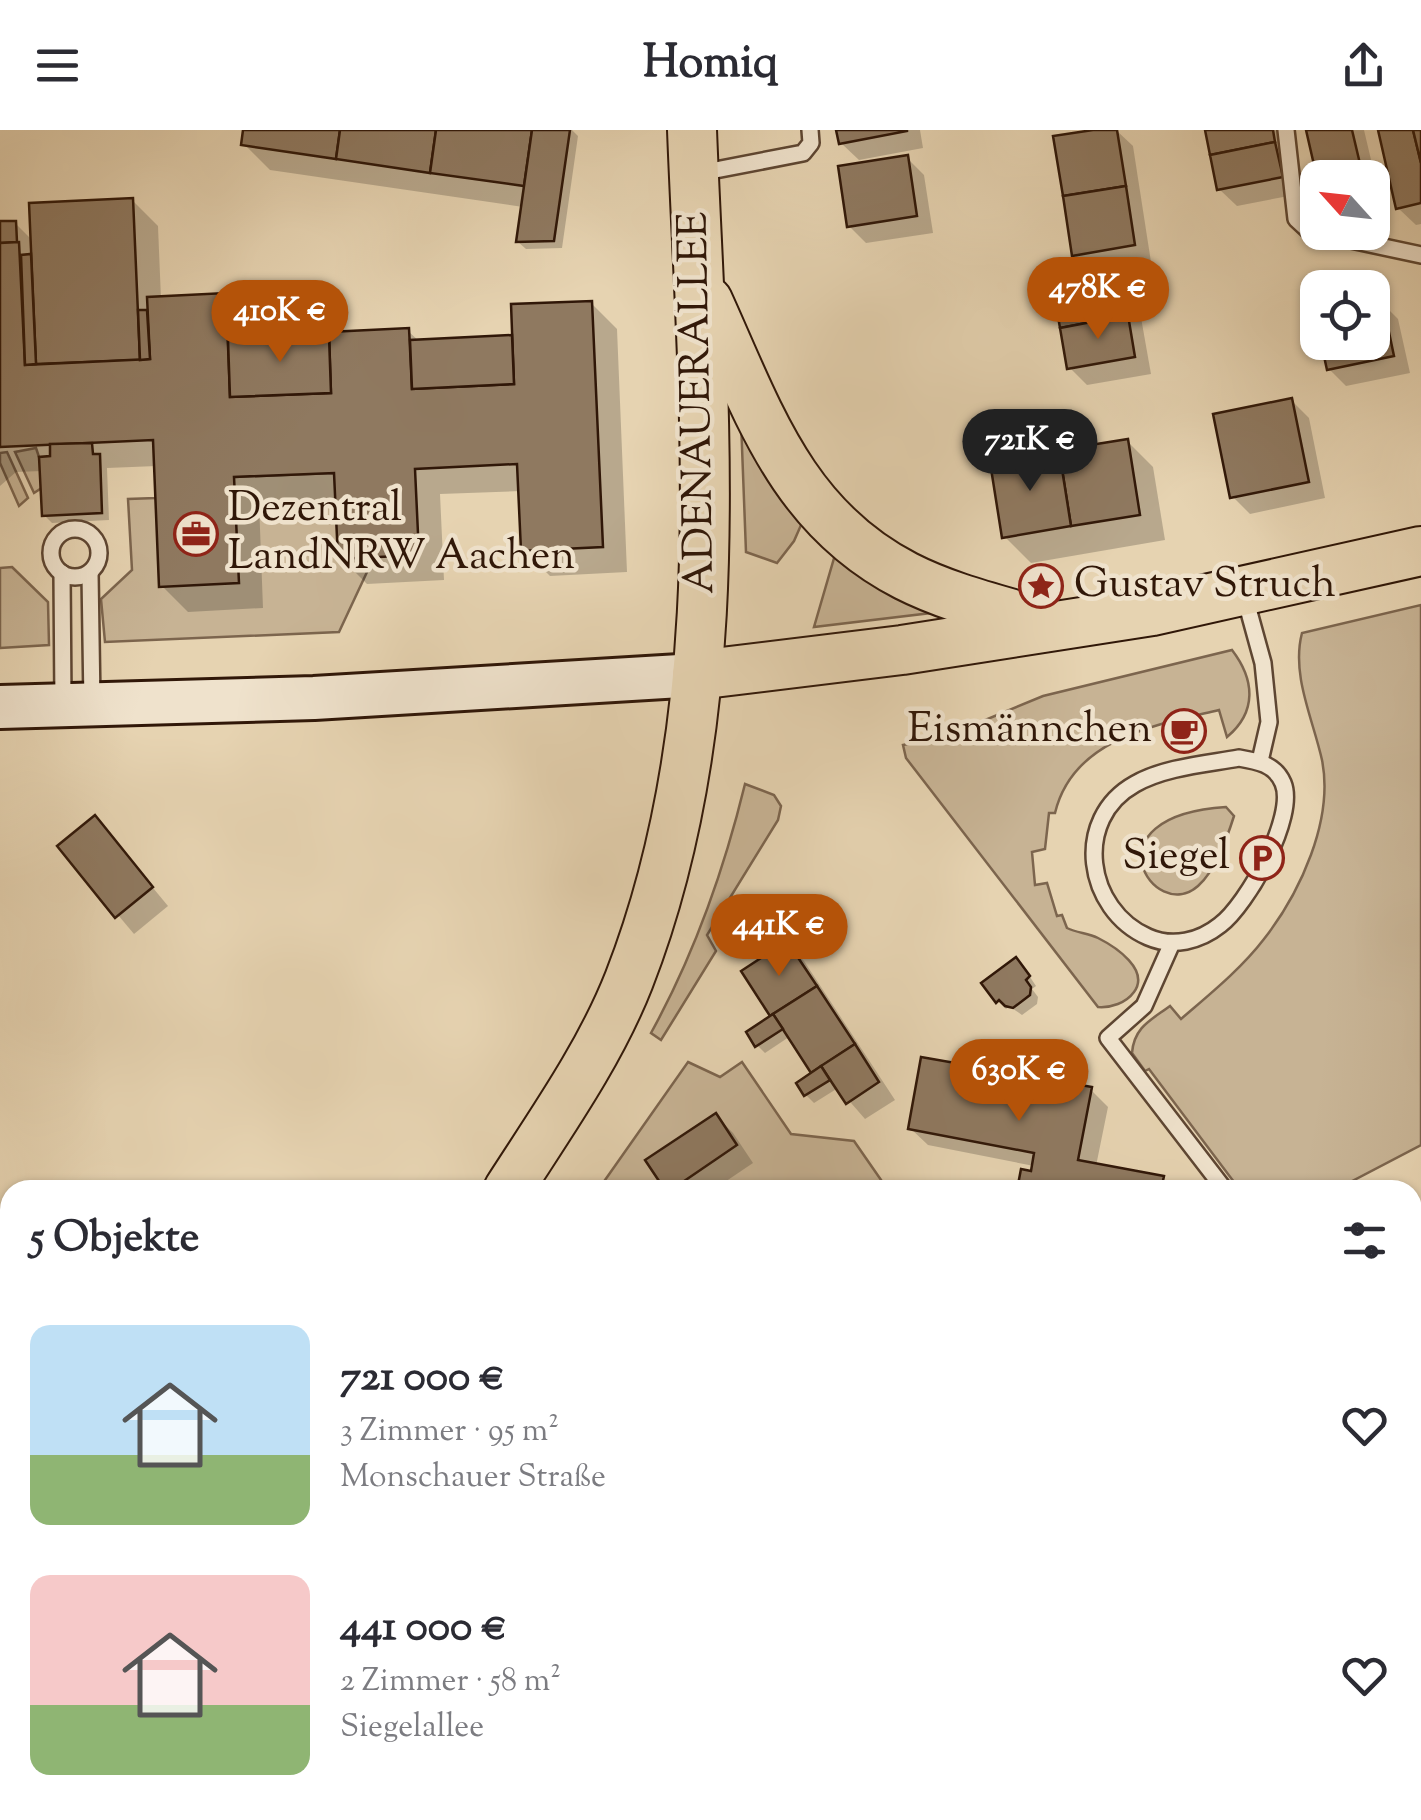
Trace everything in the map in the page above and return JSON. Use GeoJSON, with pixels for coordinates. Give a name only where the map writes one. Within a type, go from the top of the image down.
{"type":"FeatureCollection","features":[{"type":"Feature","properties":{"kind":"main road","name":"ADENAUERALLEE"},"geometry":{"type":"LineString","coordinates":[[514,1180],[595,1049],[628,983],[660,892],[683,773],[706,552],[693,152]]}},
{"type":"Feature","properties":{"kind":"main road"},"geometry":{"type":"LineString","coordinates":[[698,280],[760,416],[792,476],[820,513],[860,548],[905,576],[954,596],[1058,627]]}},
{"type":"Feature","properties":{"kind":"main road"},"geometry":{"type":"LineString","coordinates":[[0,707],[314,698],[696,675],[1058,627],[1243,592],[1421,551]]}},
{"type":"Feature","properties":{"kind":"lane"},"geometry":{"type":"LineString","coordinates":[[693,152],[803,153],[810,143],[810,130]]}},
{"type":"Feature","properties":{"kind":"lane"},"geometry":{"type":"LineString","coordinates":[[1286,130],[1296,219],[1309,231],[1421,256]]}},
{"type":"Feature","properties":{"kind":"lane"},"geometry":{"type":"LineString","coordinates":[[78,706],[90,573],[98,560],[98,544],[88,532],[73,528],[59,535],[52,549],[54,564],[62,573],[76,577],[90,573]]}},
{"type":"Feature","properties":{"kind":"lane"},"geometry":{"type":"LineString","coordinates":[[62,573],[78,706]]}},
{"type":"Feature","properties":{"kind":"lane"},"geometry":{"type":"LineString","coordinates":[[1243,592],[1263,664],[1269,722],[1260,761]]}},
{"type":"Feature","properties":{"kind":"lane"},"geometry":{"type":"LineString","coordinates":[[1239,758],[1260,761],[1274,770],[1284,784],[1286,800],[1265,863],[1224,924],[1192,940],[1172,943],[1142,935],[1108,903],[1093,866],[1093,846],[1101,820],[1117,796],[1137,782],[1239,758]]}},
{"type":"Feature","properties":{"kind":"lane"},"geometry":{"type":"LineString","coordinates":[[1172,943],[1144,1006],[1108,1038],[1217,1180]]}},
{"type":"Feature","properties":{"kind":"shaded area"},"geometry":{"type":"Polygon","coordinates":[[[741,421],[805,516],[794,541],[777,563],[746,552],[741,421]]]}},
{"type":"Feature","properties":{"kind":"shaded area"},"geometry":{"type":"Polygon","coordinates":[[[36,448],[43,487],[34,493],[15,452],[36,448]]]}},
{"type":"Feature","properties":{"kind":"shaded area"},"geometry":{"type":"Polygon","coordinates":[[[7,452],[28,498],[19,506],[0,463],[0,453],[7,452]]]}},
{"type":"Feature","properties":{"kind":"shaded area"},"geometry":{"type":"Polygon","coordinates":[[[334,473],[374,557],[339,632],[105,642],[101,599],[132,570],[128,499],[156,498],[234,477],[334,473]]]}},
{"type":"Feature","properties":{"kind":"shaded area"},"geometry":{"type":"Polygon","coordinates":[[[837,548],[934,609],[931,613],[814,627],[837,548]]]}},
{"type":"Feature","properties":{"kind":"shaded area"},"geometry":{"type":"Polygon","coordinates":[[[12,567],[48,602],[49,645],[0,648],[0,568],[12,567]]]}},
{"type":"Feature","properties":{"kind":"shaded area"},"geometry":{"type":"Polygon","coordinates":[[[1421,605],[1421,1145],[1354,1180],[1232,1180],[1149,1069],[1145,1071],[1132,1053],[1133,1044],[1150,1020],[1170,1006],[1181,1019],[1245,961],[1277,921],[1311,855],[1323,807],[1324,783],[1322,760],[1301,681],[1302,633],[1421,605]]]}},
{"type":"Feature","properties":{"kind":"shaded area"},"geometry":{"type":"Polygon","coordinates":[[[1232,650],[1245,673],[1249,695],[1244,717],[1237,727],[1227,737],[1219,710],[1144,729],[1098,751],[1079,767],[1055,813],[1049,813],[1045,849],[1032,852],[1035,885],[1047,883],[1057,916],[1062,915],[1067,928],[1094,936],[1122,953],[1138,976],[1131,996],[1118,1004],[1098,1007],[906,758],[903,745],[949,735],[1043,696],[1232,650]]]}},
{"type":"Feature","properties":{"kind":"shaded area"},"geometry":{"type":"Polygon","coordinates":[[[745,784],[774,795],[781,806],[778,820],[707,935],[716,951],[661,1040],[651,1033],[706,911],[745,784]]]}},
{"type":"Feature","properties":{"kind":"shaded area"},"geometry":{"type":"Polygon","coordinates":[[[1226,807],[1234,816],[1228,834],[1215,863],[1198,886],[1181,894],[1164,891],[1150,881],[1142,864],[1143,846],[1156,829],[1182,815],[1226,807]]]}},
{"type":"Feature","properties":{"kind":"shaded area"},"geometry":{"type":"Polygon","coordinates":[[[688,1062],[720,1077],[742,1062],[791,1134],[854,1141],[881,1180],[605,1180],[688,1062]]]}},
{"type":"Feature","properties":{"kind":"building"},"geometry":{"type":"Polygon","coordinates":[[[243,130],[340,130],[336,159],[241,145],[243,130]]]}},
{"type":"Feature","properties":{"kind":"building"},"geometry":{"type":"Polygon","coordinates":[[[340,130],[436,130],[430,173],[336,159],[340,130]]]}},
{"type":"Feature","properties":{"kind":"building"},"geometry":{"type":"Polygon","coordinates":[[[436,130],[532,130],[524,186],[430,173],[436,130]]]}},
{"type":"Feature","properties":{"kind":"building"},"geometry":{"type":"Polygon","coordinates":[[[532,130],[570,130],[554,241],[516,242],[532,130]]]}},
{"type":"Feature","properties":{"kind":"building"},"geometry":{"type":"Polygon","coordinates":[[[836,130],[907,130],[907,131],[839,144],[836,130]]]}},
{"type":"Feature","properties":{"kind":"building"},"geometry":{"type":"Polygon","coordinates":[[[1117,130],[1126,186],[1063,196],[1053,136],[1117,130]]]}},
{"type":"Feature","properties":{"kind":"building"},"geometry":{"type":"Polygon","coordinates":[[[1205,130],[1273,130],[1275,142],[1210,155],[1205,130]]]}},
{"type":"Feature","properties":{"kind":"building"},"geometry":{"type":"Polygon","coordinates":[[[1306,130],[1352,130],[1359,160],[1313,160],[1306,130]]]}},
{"type":"Feature","properties":{"kind":"building"},"geometry":{"type":"Polygon","coordinates":[[[1378,130],[1413,130],[1421,163],[1421,203],[1396,209],[1390,160],[1385,160],[1378,130]]]}},
{"type":"Feature","properties":{"kind":"building"},"geometry":{"type":"Polygon","coordinates":[[[1413,130],[1421,130],[1421,163],[1413,130]]]}},
{"type":"Feature","properties":{"kind":"building"},"geometry":{"type":"Polygon","coordinates":[[[1275,142],[1283,177],[1217,190],[1210,155],[1275,142]]]}},
{"type":"Feature","properties":{"kind":"building"},"geometry":{"type":"Polygon","coordinates":[[[908,155],[917,216],[847,227],[838,166],[908,155]]]}},
{"type":"Feature","properties":{"kind":"building"},"geometry":{"type":"Polygon","coordinates":[[[1126,186],[1135,245],[1072,256],[1063,196],[1126,186]]]}},
{"type":"Feature","properties":{"kind":"building"},"geometry":{"type":"Polygon","coordinates":[[[133,198],[140,360],[36,364],[29,203],[133,198]]]}},
{"type":"Feature","properties":{"kind":"building"},"geometry":{"type":"Polygon","coordinates":[[[0,221],[16,221],[17,242],[0,243],[0,221]]]}},
{"type":"Feature","properties":{"kind":"building"},"geometry":{"type":"Polygon","coordinates":[[[19,242],[25,365],[150,359],[147,297],[226,293],[230,397],[331,393],[329,332],[409,328],[412,389],[514,384],[511,304],[592,301],[603,547],[521,551],[517,464],[415,469],[419,555],[338,559],[334,473],[234,477],[239,583],[159,587],[153,440],[0,447],[0,243],[19,242]]]}},
{"type":"Feature","properties":{"kind":"building"},"geometry":{"type":"Polygon","coordinates":[[[31,254],[36,364],[25,365],[21,255],[31,254]]]}},
{"type":"Feature","properties":{"kind":"building"},"geometry":{"type":"Polygon","coordinates":[[[1120,275],[1128,315],[1060,328],[1053,287],[1120,275]]]}},
{"type":"Feature","properties":{"kind":"building"},"geometry":{"type":"Polygon","coordinates":[[[138,310],[147,310],[150,359],[140,360],[138,310]]]}},
{"type":"Feature","properties":{"kind":"building"},"geometry":{"type":"Polygon","coordinates":[[[1128,315],[1135,357],[1067,369],[1060,328],[1128,315]]]}},
{"type":"Feature","properties":{"kind":"building"},"geometry":{"type":"Polygon","coordinates":[[[311,331],[311,336],[329,336],[331,393],[230,397],[228,340],[247,339],[247,334],[311,331]]]}},
{"type":"Feature","properties":{"kind":"building"},"geometry":{"type":"Polygon","coordinates":[[[512,335],[514,384],[412,389],[410,340],[512,335]]]}},
{"type":"Feature","properties":{"kind":"building"},"geometry":{"type":"Polygon","coordinates":[[[1325,360],[1375,360],[1327,370],[1325,360]]]}},
{"type":"Feature","properties":{"kind":"building"},"geometry":{"type":"Polygon","coordinates":[[[1292,398],[1309,482],[1230,498],[1213,414],[1292,398]]]}},
{"type":"Feature","properties":{"kind":"building"},"geometry":{"type":"Polygon","coordinates":[[[1128,439],[1140,515],[1071,526],[1059,450],[1128,439]]]}},
{"type":"Feature","properties":{"kind":"building"},"geometry":{"type":"Polygon","coordinates":[[[92,443],[93,454],[100,454],[102,513],[42,516],[39,457],[50,456],[50,444],[92,443]]]}},
{"type":"Feature","properties":{"kind":"building"},"geometry":{"type":"Polygon","coordinates":[[[1059,450],[1071,526],[1002,538],[990,462],[1059,450]]]}},
{"type":"Feature","properties":{"kind":"building"},"geometry":{"type":"Polygon","coordinates":[[[95,815],[153,887],[115,918],[57,846],[95,815]]]}},
{"type":"Feature","properties":{"kind":"building"},"geometry":{"type":"Polygon","coordinates":[[[787,941],[817,986],[770,1016],[741,971],[787,941]]]}},
{"type":"Feature","properties":{"kind":"building"},"geometry":{"type":"Polygon","coordinates":[[[1016,957],[1030,976],[1026,980],[1031,987],[1030,995],[1013,1008],[999,1000],[996,1003],[981,983],[1016,957]]]}},
{"type":"Feature","properties":{"kind":"building"},"geometry":{"type":"Polygon","coordinates":[[[817,986],[855,1044],[811,1073],[773,1014],[817,986]]]}},
{"type":"Feature","properties":{"kind":"building"},"geometry":{"type":"Polygon","coordinates":[[[773,1014],[783,1029],[755,1047],[746,1032],[773,1014]]]}},
{"type":"Feature","properties":{"kind":"building"},"geometry":{"type":"Polygon","coordinates":[[[855,1044],[879,1082],[846,1104],[821,1066],[855,1044]]]}},
{"type":"Feature","properties":{"kind":"building"},"geometry":{"type":"Polygon","coordinates":[[[921,1057],[1092,1087],[1078,1160],[1164,1176],[1163,1180],[1019,1180],[1021,1169],[1031,1171],[1034,1153],[908,1129],[921,1057]]]}},
{"type":"Feature","properties":{"kind":"building"},"geometry":{"type":"Polygon","coordinates":[[[821,1066],[830,1080],[804,1096],[796,1083],[821,1066]]]}},
{"type":"Feature","properties":{"kind":"building"},"geometry":{"type":"Polygon","coordinates":[[[716,1113],[737,1145],[686,1180],[658,1180],[645,1160],[716,1113]]]}},
{"type":"Feature","properties":{"kind":"place","name":"Dezentral LandNRW Aachen"},"geometry":{"type":"Point","coordinates":[196,534]}},
{"type":"Feature","properties":{"kind":"place","name":"Gustav Struch"},"geometry":{"type":"Point","coordinates":[1041,586]}},
{"type":"Feature","properties":{"kind":"place","name":"Eismännchen"},"geometry":{"type":"Point","coordinates":[1184,731]}},
{"type":"Feature","properties":{"kind":"place","name":"Siegel"},"geometry":{"type":"Point","coordinates":[1262,858]}}]}
